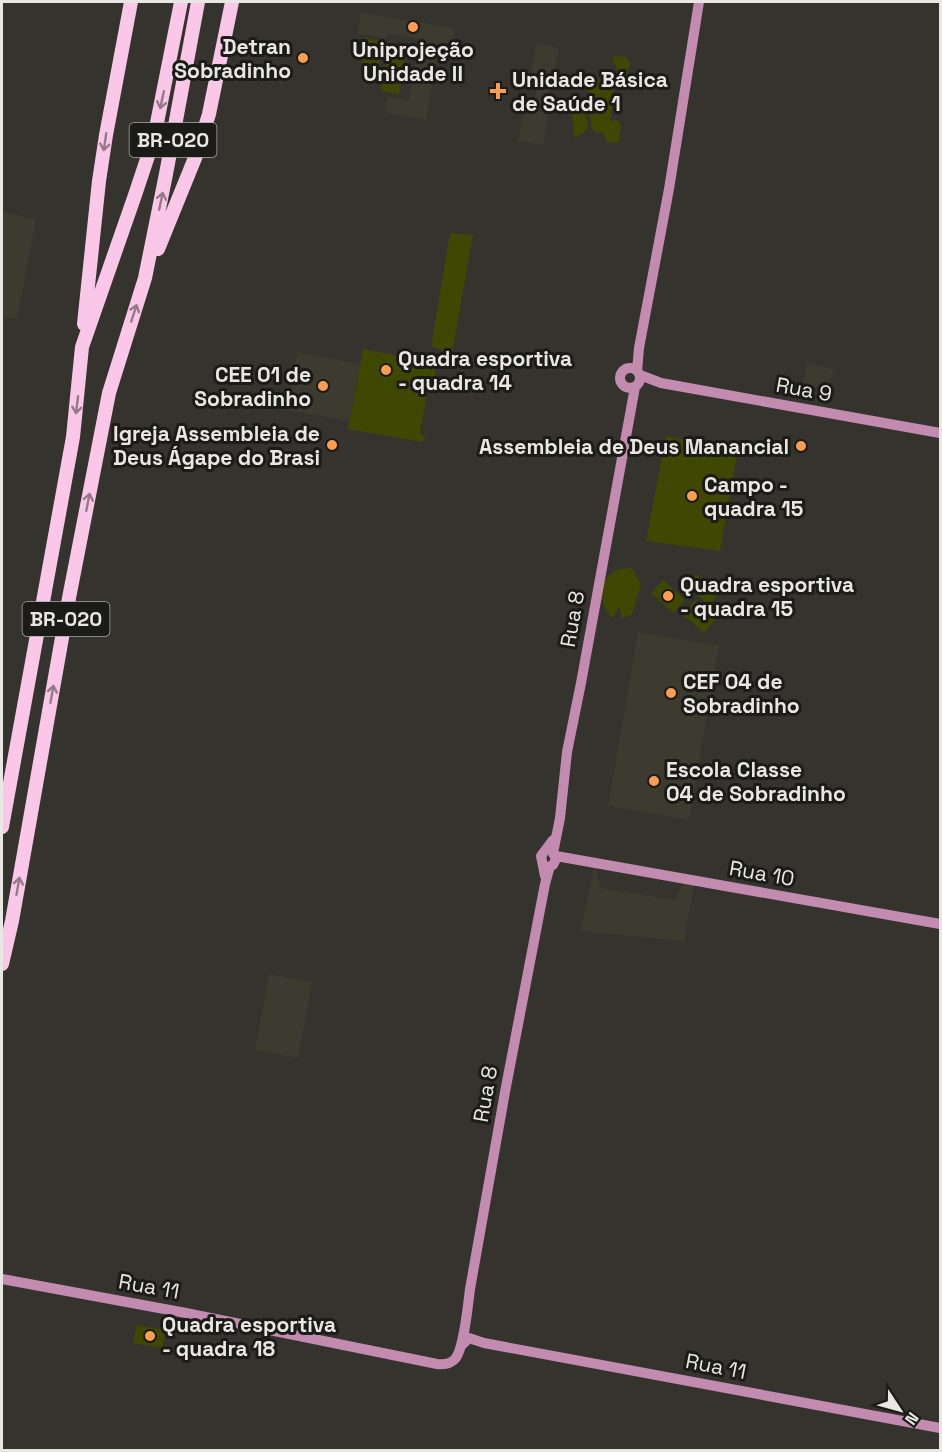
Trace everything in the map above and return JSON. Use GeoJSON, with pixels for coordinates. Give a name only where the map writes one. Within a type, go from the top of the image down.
{"type":"FeatureCollection","features":[{"type":"Feature","properties":{"kind":"highway","name":"BR-020"},"geometry":{"type":"LineString","coordinates":[[2,827],[73,437],[99,181],[131,2]]}},
{"type":"Feature","properties":{"kind":"highway","name":"BR-020"},"geometry":{"type":"LineString","coordinates":[[82,347],[154,138],[181,2]]}},
{"type":"Feature","properties":{"kind":"highway","name":"BR-020"},"geometry":{"type":"LineString","coordinates":[[145,278],[198,2]]}},
{"type":"Feature","properties":{"kind":"highway","name":"BR-020"},"geometry":{"type":"LineString","coordinates":[[2,964],[7,924],[109,393],[145,278],[197,153],[209,114],[232,2]]}},
{"type":"Feature","properties":{"kind":"main road"},"geometry":{"type":"LineString","coordinates":[[634,379],[669,189],[699,2]]}},
{"type":"Feature","properties":{"kind":"main road","name":"Rua 9"},"geometry":{"type":"LineString","coordinates":[[634,379],[940,433]]}},
{"type":"Feature","properties":{"kind":"main road","name":"Rua 8"},"geometry":{"type":"LineString","coordinates":[[467,1316],[505,1092],[545,880],[556,834],[567,752],[634,379]]}},
{"type":"Feature","properties":{"kind":"main road","name":"Rua 10"},"geometry":{"type":"LineString","coordinates":[[550,860],[577,860],[940,924]]}},
{"type":"Feature","properties":{"kind":"main road","name":"Rua 11"},"geometry":{"type":"LineString","coordinates":[[2,1279],[186,1313],[437,1364],[444,1365],[454,1360],[461,1346],[469,1338],[484,1343],[940,1428]]}},
{"type":"Feature","properties":{"kind":"main road"},"geometry":{"type":"LineString","coordinates":[[467,1316],[484,1343]]}},
{"type":"Feature","properties":{"kind":"main road"},"geometry":{"type":"LineString","coordinates":[[461,1346],[467,1316]]}},
{"type":"Feature","properties":{"kind":"shaded area"},"geometry":{"type":"Polygon","coordinates":[[[361,13],[455,28],[450,58],[437,56],[426,120],[384,112],[388,97],[409,100],[419,39],[387,33],[385,39],[357,33],[361,13]]]}},
{"type":"Feature","properties":{"kind":"shaded area"},"geometry":{"type":"Polygon","coordinates":[[[536,43],[559,48],[553,78],[551,78],[546,110],[549,111],[543,145],[518,141],[524,111],[530,112],[533,107],[539,76],[531,74],[536,43]]]}},
{"type":"Feature","properties":{"kind":"shaded area"},"geometry":{"type":"Polygon","coordinates":[[[2,212],[36,219],[17,319],[2,317],[2,212]]]}},
{"type":"Feature","properties":{"kind":"shaded area"},"geometry":{"type":"Polygon","coordinates":[[[297,352],[360,364],[349,421],[287,410],[297,352]]]}},
{"type":"Feature","properties":{"kind":"shaded area"},"geometry":{"type":"Polygon","coordinates":[[[807,363],[833,369],[829,389],[804,384],[807,363]]]}},
{"type":"Feature","properties":{"kind":"shaded area"},"geometry":{"type":"Polygon","coordinates":[[[638,632],[719,646],[689,820],[608,806],[638,632]]]}},
{"type":"Feature","properties":{"kind":"shaded area"},"geometry":{"type":"Polygon","coordinates":[[[595,863],[600,888],[675,900],[686,879],[695,881],[684,941],[580,931],[595,863]]]}},
{"type":"Feature","properties":{"kind":"shaded area"},"geometry":{"type":"Polygon","coordinates":[[[269,974],[312,982],[298,1058],[255,1050],[269,974]]]}},
{"type":"Feature","properties":{"kind":"green space"},"geometry":{"type":"Polygon","coordinates":[[[365,38],[383,41],[379,68],[361,65],[365,38]]]}},
{"type":"Feature","properties":{"kind":"green space"},"geometry":{"type":"Polygon","coordinates":[[[388,56],[405,59],[399,94],[381,91],[388,56]]]}},
{"type":"Feature","properties":{"kind":"green space"},"geometry":{"type":"Polygon","coordinates":[[[614,56],[627,57],[630,63],[628,71],[630,80],[622,85],[609,85],[614,89],[610,121],[618,120],[621,127],[619,142],[607,143],[602,132],[597,133],[592,129],[590,114],[585,115],[588,123],[586,131],[574,138],[572,114],[585,108],[591,83],[607,77],[611,70],[613,75],[616,74],[617,70],[612,60],[614,56]]]}},
{"type":"Feature","properties":{"kind":"green space"},"geometry":{"type":"Polygon","coordinates":[[[450,233],[473,235],[452,353],[431,347],[450,233]]]}},
{"type":"Feature","properties":{"kind":"green space"},"geometry":{"type":"Polygon","coordinates":[[[363,349],[437,363],[435,377],[430,377],[420,433],[425,437],[423,442],[348,429],[363,349]]]}},
{"type":"Feature","properties":{"kind":"green space","name":"Campo - quadra 15"},"geometry":{"type":"Polygon","coordinates":[[[666,436],[738,450],[720,551],[646,541],[666,436]]]}},
{"type":"Feature","properties":{"kind":"green space"},"geometry":{"type":"Polygon","coordinates":[[[632,568],[641,584],[632,615],[621,618],[620,606],[612,618],[603,601],[604,582],[619,569],[632,568]]]}},
{"type":"Feature","properties":{"kind":"green space","name":"Quadra esportiva - quadra 15"},"geometry":{"type":"Polygon","coordinates":[[[696,574],[720,593],[709,606],[687,585],[696,574]]]}},
{"type":"Feature","properties":{"kind":"green space","name":"Quadra esportiva - quadra 15"},"geometry":{"type":"Polygon","coordinates":[[[663,580],[685,600],[673,613],[651,593],[663,580]]]}},
{"type":"Feature","properties":{"kind":"green space","name":"Quadra esportiva - quadra 15"},"geometry":{"type":"Polygon","coordinates":[[[695,601],[716,619],[704,633],[682,614],[695,601]]]}},
{"type":"Feature","properties":{"kind":"green space","name":"Quadra esportiva - quadra 18"},"geometry":{"type":"Polygon","coordinates":[[[137,1325],[166,1330],[162,1348],[133,1343],[137,1325]]]}},
{"type":"Feature","properties":{"kind":"place","name":"Uniprojeção Unidade II"},"geometry":{"type":"Point","coordinates":[413,27]}},
{"type":"Feature","properties":{"kind":"place","name":"Detran Sobradinho"},"geometry":{"type":"Point","coordinates":[303,58]}},
{"type":"Feature","properties":{"kind":"place","name":"Unidade Básica de Saúde 1"},"geometry":{"type":"Point","coordinates":[498,91]}},
{"type":"Feature","properties":{"kind":"place","name":"Quadra esportiva - quadra 14"},"geometry":{"type":"Point","coordinates":[386,370]}},
{"type":"Feature","properties":{"kind":"place","name":"CEE 01 de Sobradinho"},"geometry":{"type":"Point","coordinates":[323,386]}},
{"type":"Feature","properties":{"kind":"place","name":"Igreja Assembleia de Deus Ágape do Brasi"},"geometry":{"type":"Point","coordinates":[332,445]}},
{"type":"Feature","properties":{"kind":"place","name":"Assembleia de Deus Manancial"},"geometry":{"type":"Point","coordinates":[801,446]}},
{"type":"Feature","properties":{"kind":"place","name":"Campo - quadra 15"},"geometry":{"type":"Point","coordinates":[692,496]}},
{"type":"Feature","properties":{"kind":"place","name":"Quadra esportiva - quadra 15"},"geometry":{"type":"Point","coordinates":[668,596]}},
{"type":"Feature","properties":{"kind":"place","name":"CEF 04 de Sobradinho"},"geometry":{"type":"Point","coordinates":[671,693]}},
{"type":"Feature","properties":{"kind":"place","name":"Escola Classe 04 de Sobradinho"},"geometry":{"type":"Point","coordinates":[654,781]}},
{"type":"Feature","properties":{"kind":"place","name":"Quadra esportiva - quadra 18"},"geometry":{"type":"Point","coordinates":[150,1336]}}]}
